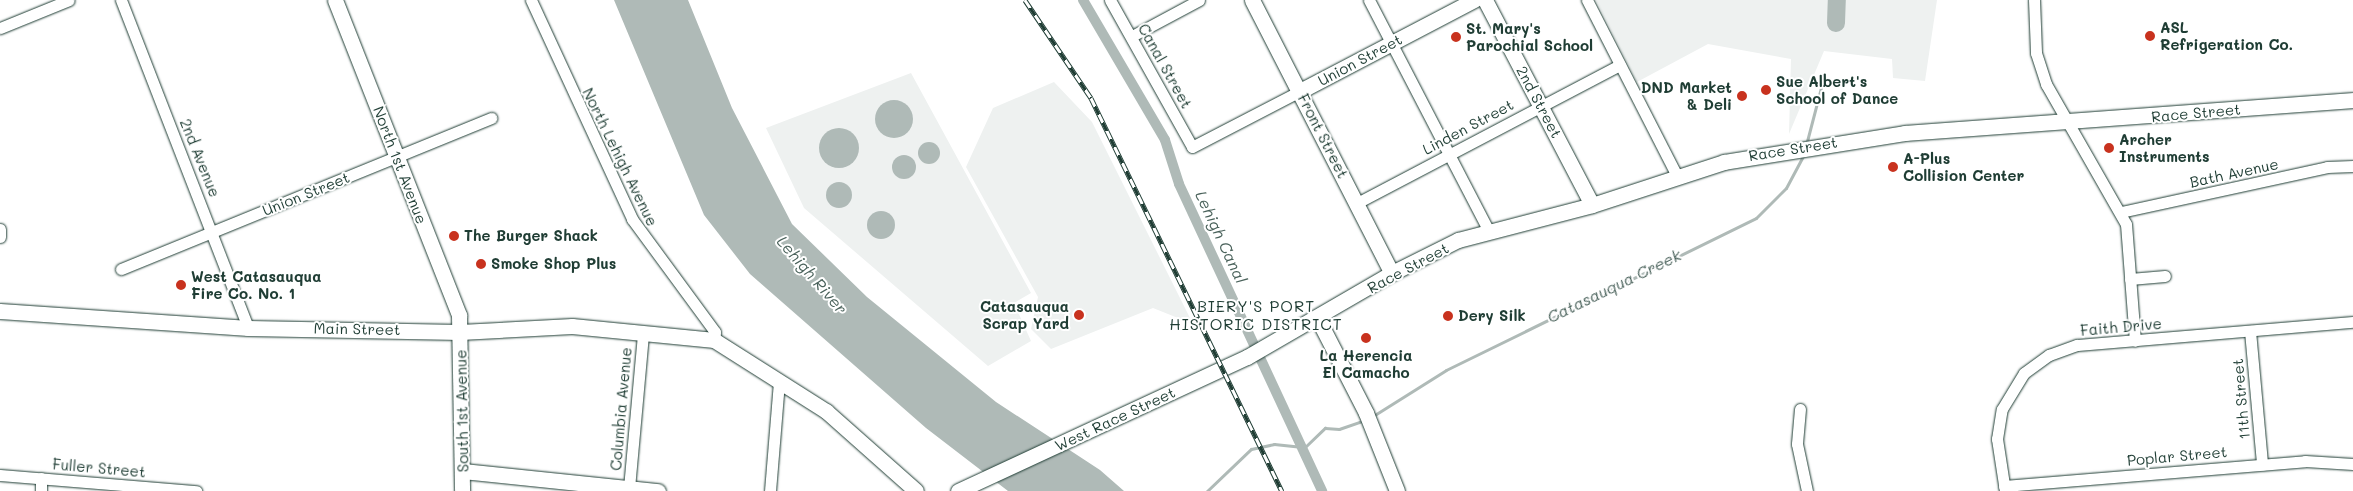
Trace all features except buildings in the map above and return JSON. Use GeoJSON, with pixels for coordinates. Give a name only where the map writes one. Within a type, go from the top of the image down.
{"type":"FeatureCollection","features":[{"type":"Feature","properties":{"kind":"main road","name":"North 1st Avenue"},"geometry":{"type":"LineString","coordinates":[[335,0],[451,293],[460,332]]}},
{"type":"Feature","properties":{"kind":"main road","name":"Front Street"},"geometry":{"type":"LineString","coordinates":[[1252,0],[1392,273]]}},
{"type":"Feature","properties":{"kind":"main road","name":"Union Street"},"geometry":{"type":"LineString","coordinates":[[1300,91],[1474,0]]}},
{"type":"Feature","properties":{"kind":"main road","name":"2nd Street"},"geometry":{"type":"LineString","coordinates":[[1485,0],[1592,205]]}},
{"type":"Feature","properties":{"kind":"main road","name":"Race Street"},"geometry":{"type":"LineString","coordinates":[[1270,345],[1318,320],[1392,273],[1488,230],[1592,205],[1724,162],[1788,149],[1905,133],[2067,123],[2353,100]]}},
{"type":"Feature","properties":{"kind":"main road","name":"Main Street"},"geometry":{"type":"LineString","coordinates":[[0,311],[248,328],[460,332],[572,326],[714,340]]}},
{"type":"Feature","properties":{"kind":"main road"},"geometry":{"type":"LineString","coordinates":[[1318,320],[1369,418],[1397,491]]}},
{"type":"Feature","properties":{"kind":"main road","name":"South 1st Avenue"},"geometry":{"type":"LineString","coordinates":[[460,332],[462,491]]}},
{"type":"Feature","properties":{"kind":"main road"},"geometry":{"type":"LineString","coordinates":[[714,340],[826,411],[916,491]]}},
{"type":"Feature","properties":{"kind":"main road","name":"West Race Street"},"geometry":{"type":"LineString","coordinates":[[958,491],[1270,345]]}},
{"type":"Feature","properties":{"kind":"main road"},"geometry":{"type":"LineString","coordinates":[[463,471],[658,491]]}},
{"type":"Feature","properties":{"kind":"street"},"geometry":{"type":"LineString","coordinates":[[0,28],[68,0]]}},
{"type":"Feature","properties":{"kind":"street","name":"2nd Avenue"},"geometry":{"type":"LineString","coordinates":[[121,0],[213,232],[248,328]]}},
{"type":"Feature","properties":{"kind":"street","name":"North Lehigh Avenue"},"geometry":{"type":"LineString","coordinates":[[531,0],[632,219],[715,332],[714,340]]}},
{"type":"Feature","properties":{"kind":"street","name":"Canal Street"},"geometry":{"type":"LineString","coordinates":[[1110,0],[1132,36],[1192,147]]}},
{"type":"Feature","properties":{"kind":"street"},"geometry":{"type":"LineString","coordinates":[[1132,36],[1199,0]]}},
{"type":"Feature","properties":{"kind":"street"},"geometry":{"type":"LineString","coordinates":[[1369,0],[1488,230]]}},
{"type":"Feature","properties":{"kind":"street"},"geometry":{"type":"LineString","coordinates":[[1587,0],[1678,178]]}},
{"type":"Feature","properties":{"kind":"street"},"geometry":{"type":"LineString","coordinates":[[2034,0],[2034,34],[2041,71],[2067,123],[2121,212],[2130,279],[2135,341]]}},
{"type":"Feature","properties":{"kind":"street","name":"Linden Street"},"geometry":{"type":"LineString","coordinates":[[1357,203],[1540,105],[1620,65]]}},
{"type":"Feature","properties":{"kind":"street","name":"Union Street"},"geometry":{"type":"LineString","coordinates":[[1192,147],[1300,91]]}},
{"type":"Feature","properties":{"kind":"street","name":"Union Street"},"geometry":{"type":"LineString","coordinates":[[121,269],[491,118]]}},
{"type":"Feature","properties":{"kind":"street","name":"Bath Avenue"},"geometry":{"type":"LineString","coordinates":[[2121,212],[2353,166]]}},
{"type":"Feature","properties":{"kind":"street"},"geometry":{"type":"LineString","coordinates":[[0,228],[0,237]]}},
{"type":"Feature","properties":{"kind":"street"},"geometry":{"type":"LineString","coordinates":[[2130,279],[2166,276]]}},
{"type":"Feature","properties":{"kind":"street","name":"Faith Drive"},"geometry":{"type":"LineString","coordinates":[[2003,489],[1998,452],[1998,422],[2007,397],[2024,372],[2061,349],[2353,322]]}},
{"type":"Feature","properties":{"kind":"street","name":"11th Street"},"geometry":{"type":"LineString","coordinates":[[2250,331],[2262,464]]}},
{"type":"Feature","properties":{"kind":"street","name":"Columbia Avenue"},"geometry":{"type":"LineString","coordinates":[[629,488],[643,332]]}},
{"type":"Feature","properties":{"kind":"street"},"geometry":{"type":"LineString","coordinates":[[770,491],[779,381]]}},
{"type":"Feature","properties":{"kind":"street"},"geometry":{"type":"LineString","coordinates":[[1800,409],[1796,432],[1807,491]]}},
{"type":"Feature","properties":{"kind":"street","name":"Poplar Street"},"geometry":{"type":"LineString","coordinates":[[2003,489],[2306,460],[2353,464]]}},
{"type":"Feature","properties":{"kind":"street","name":"Fuller Street"},"geometry":{"type":"LineString","coordinates":[[0,475],[196,491]]}},
{"type":"Feature","properties":{"kind":"street"},"geometry":{"type":"LineString","coordinates":[[40,478],[41,491]]}},
{"type":"Feature","properties":{"kind":"shaded area"},"geometry":{"type":"Polygon","coordinates":[[[1596,0],[1937,0],[1925,81],[1893,78],[1892,59],[1824,51],[1789,134],[1791,59],[1708,44],[1637,82],[1596,0]]]}},
{"type":"Feature","properties":{"kind":"shaded area"},"geometry":{"type":"Polygon","coordinates":[[[911,73],[1031,293],[1014,303],[1031,341],[988,366],[804,208],[766,128],[911,73]]]}},
{"type":"Feature","properties":{"kind":"shaded area","name":"Catasauqua Scrap Yard"},"geometry":{"type":"Polygon","coordinates":[[[1054,82],[1092,122],[1193,324],[1153,308],[1051,349],[1031,329],[1038,297],[966,167],[993,108],[1054,82]]]}},
{"type":"Feature","properties":{"kind":"water","name":"Lehigh River"},"geometry":{"type":"Polygon","coordinates":[[[614,0],[688,0],[732,108],[792,224],[867,297],[996,402],[1100,470],[1124,491],[1008,491],[926,428],[750,274],[704,215],[614,0]]]}},
{"type":"Feature","properties":{"kind":"water"},"geometry":{"type":"Polygon","coordinates":[[[894,100],[907,106],[913,119],[907,132],[894,138],[881,132],[875,119],[881,106],[894,100]]]}},
{"type":"Feature","properties":{"kind":"water"},"geometry":{"type":"Polygon","coordinates":[[[839,128],[853,134],[859,148],[853,162],[839,168],[825,162],[819,148],[825,134],[839,128]]]}},
{"type":"Feature","properties":{"kind":"water"},"geometry":{"type":"Polygon","coordinates":[[[929,142],[937,145],[940,153],[937,161],[929,164],[921,161],[918,153],[921,145],[929,142]]]}},
{"type":"Feature","properties":{"kind":"water"},"geometry":{"type":"Polygon","coordinates":[[[904,155],[912,159],[916,167],[912,175],[904,179],[896,175],[892,167],[896,159],[904,155]]]}},
{"type":"Feature","properties":{"kind":"water"},"geometry":{"type":"Polygon","coordinates":[[[839,182],[848,186],[852,195],[848,204],[839,208],[830,204],[826,195],[830,186],[839,182]]]}},
{"type":"Feature","properties":{"kind":"water"},"geometry":{"type":"Polygon","coordinates":[[[881,211],[891,215],[895,225],[891,235],[881,239],[871,235],[867,225],[871,215],[881,211]]]}},
{"type":"Feature","properties":{"kind":"waterway","name":"Lehigh Canal"},"geometry":{"type":"LineString","coordinates":[[1083,0],[1165,140],[1179,184],[1322,491]]}},
{"type":"Feature","properties":{"kind":"waterway","name":"Catasauqua Creek"},"geometry":{"type":"LineString","coordinates":[[1836,23],[1837,0]]}},
{"type":"Feature","properties":{"kind":"waterway","name":"Catasauqua Creek"},"geometry":{"type":"LineString","coordinates":[[1806,145],[1824,76]]}},
{"type":"Feature","properties":{"kind":"waterway","name":"Catasauqua Creek"},"geometry":{"type":"LineString","coordinates":[[1373,416],[1446,370],[1756,218],[1786,188],[1804,154]]}},
{"type":"Feature","properties":{"kind":"waterway","name":"Catasauqua Creek"},"geometry":{"type":"LineString","coordinates":[[1207,491],[1251,449],[1274,444],[1305,447],[1325,428],[1339,429],[1365,420]]}},
{"type":"Feature","properties":{"kind":"railway"},"geometry":{"type":"LineString","coordinates":[[1025,0],[1091,98],[1282,491]]}},
{"type":"Feature","properties":{"kind":"place","name":"ASL Refrigeration Co."},"geometry":{"type":"Point","coordinates":[2150,36]}},
{"type":"Feature","properties":{"kind":"place","name":"St. Mary's Parochial School"},"geometry":{"type":"Point","coordinates":[1456,37]}},
{"type":"Feature","properties":{"kind":"place","name":"Sue Albert's School of Dance"},"geometry":{"type":"Point","coordinates":[1766,90]}},
{"type":"Feature","properties":{"kind":"place","name":"DND Market & Deli"},"geometry":{"type":"Point","coordinates":[1742,96]}},
{"type":"Feature","properties":{"kind":"place","name":"Archer Instruments"},"geometry":{"type":"Point","coordinates":[2109,148]}},
{"type":"Feature","properties":{"kind":"place","name":"A-Plus Collision Center"},"geometry":{"type":"Point","coordinates":[1893,167]}},
{"type":"Feature","properties":{"kind":"place","name":"The Burger Shack"},"geometry":{"type":"Point","coordinates":[454,236]}},
{"type":"Feature","properties":{"kind":"place","name":"Smoke Shop Plus"},"geometry":{"type":"Point","coordinates":[481,264]}},
{"type":"Feature","properties":{"kind":"place","name":"West Catasauqua Fire Co. No. 1"},"geometry":{"type":"Point","coordinates":[181,285]}},
{"type":"Feature","properties":{"kind":"place","name":"Catasauqua Scrap Yard"},"geometry":{"type":"Point","coordinates":[1079,315]}},
{"type":"Feature","properties":{"kind":"place","name":"Dery Silk"},"geometry":{"type":"Point","coordinates":[1448,316]}},
{"type":"Feature","properties":{"kind":"place","name":"La Herencia El Camacho"},"geometry":{"type":"Point","coordinates":[1366,338]}},
{"type":"Feature","properties":{"kind":"district","name":"BIERY'S PORT HISTORIC DISTRICT"},"geometry":{"type":"Point","coordinates":[1256,315]}}]}
